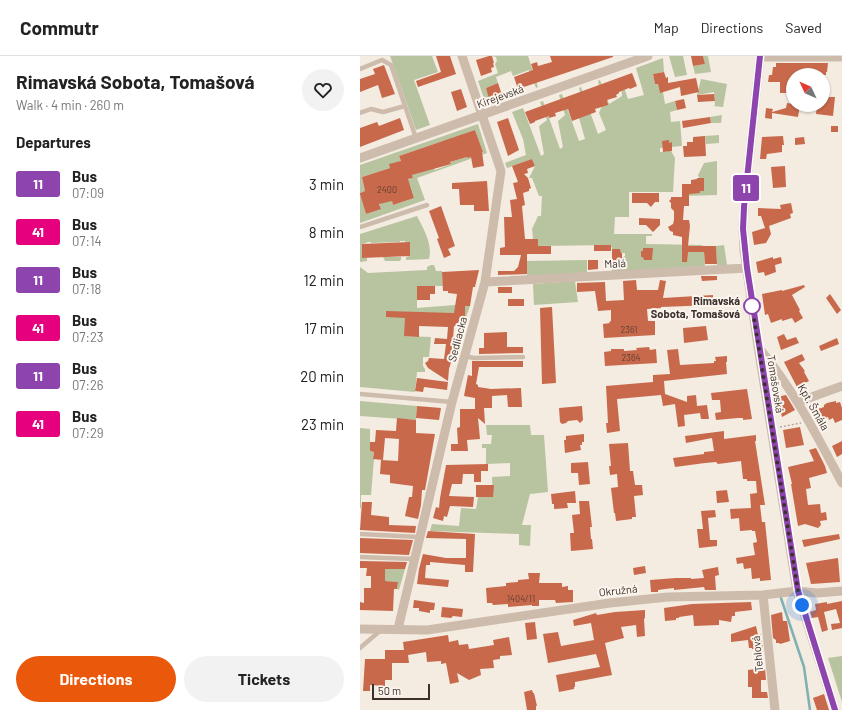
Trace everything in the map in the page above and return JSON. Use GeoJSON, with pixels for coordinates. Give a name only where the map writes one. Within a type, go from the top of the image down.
{"type":"FeatureCollection","features":[{"type":"Feature","properties":{"kind":"street","name":"Sedliacka"},"geometry":{"type":"LineString","coordinates":[[398,629],[452,402],[485,282],[501,171],[462,56]]}},
{"type":"Feature","properties":{"kind":"street","name":"Kirejevská"},"geometry":{"type":"LineString","coordinates":[[360,158],[648,56]]}},
{"type":"Feature","properties":{"kind":"street"},"geometry":{"type":"LineString","coordinates":[[760,56],[842,57]]}},
{"type":"Feature","properties":{"kind":"street","name":"Tomašovská"},"geometry":{"type":"LineString","coordinates":[[760,56],[744,207],[743,229],[747,268],[758,346],[798,591],[835,710]]}},
{"type":"Feature","properties":{"kind":"street","name":"Malá"},"geometry":{"type":"LineString","coordinates":[[485,282],[747,268]]}},
{"type":"Feature","properties":{"kind":"street","name":"Kpt. Šmála"},"geometry":{"type":"LineString","coordinates":[[758,346],[775,366],[798,402],[842,483]]}},
{"type":"Feature","properties":{"kind":"street"},"geometry":{"type":"LineString","coordinates":[[798,402],[842,386]]}},
{"type":"Feature","properties":{"kind":"street","name":"Okružná"},"geometry":{"type":"LineString","coordinates":[[360,629],[427,630],[623,601],[690,596],[763,595],[798,591],[817,593],[842,591]]}},
{"type":"Feature","properties":{"kind":"street","name":"Tehlová"},"geometry":{"type":"LineString","coordinates":[[763,595],[775,710]]}},
{"type":"Feature","properties":{"kind":"lane"},"geometry":{"type":"LineString","coordinates":[[360,69],[382,60],[391,66],[416,138]]}},
{"type":"Feature","properties":{"kind":"lane"},"geometry":{"type":"LineString","coordinates":[[360,113],[371,109],[384,112],[405,106]]}},
{"type":"Feature","properties":{"kind":"lane"},"geometry":{"type":"LineString","coordinates":[[360,227],[427,205]]}},
{"type":"Feature","properties":{"kind":"lane"},"geometry":{"type":"LineString","coordinates":[[464,356],[474,358],[523,357]]}},
{"type":"Feature","properties":{"kind":"lane"},"geometry":{"type":"LineString","coordinates":[[360,394],[452,402]]}},
{"type":"Feature","properties":{"kind":"lane"},"geometry":{"type":"LineString","coordinates":[[360,534],[420,538]]}},
{"type":"Feature","properties":{"kind":"lane"},"geometry":{"type":"LineString","coordinates":[[360,557],[414,559]]}},
{"type":"Feature","properties":{"kind":"lane"},"geometry":{"type":"LineString","coordinates":[[360,648],[382,629]]}},
{"type":"Feature","properties":{"kind":"path"},"geometry":{"type":"LineString","coordinates":[[780,427],[809,421]]}},
{"type":"Feature","properties":{"kind":"green space"},"geometry":{"type":"Polygon","coordinates":[[[390,56],[432,56],[438,72],[414,80],[430,125],[416,130],[390,56]]]}},
{"type":"Feature","properties":{"kind":"green space"},"geometry":{"type":"Polygon","coordinates":[[[492,56],[528,56],[538,87],[536,88],[529,70],[513,76],[511,71],[496,77],[498,83],[486,88],[490,99],[502,95],[504,100],[489,105],[486,104],[478,81],[498,73],[495,64],[497,61],[496,57],[492,56]]]}},
{"type":"Feature","properties":{"kind":"green space"},"geometry":{"type":"Polygon","coordinates":[[[669,56],[683,56],[687,75],[675,77],[669,56]]]}},
{"type":"Feature","properties":{"kind":"green space"},"geometry":{"type":"Polygon","coordinates":[[[703,56],[708,56],[711,72],[695,74],[693,66],[705,64],[703,56]]]}},
{"type":"Feature","properties":{"kind":"green space"},"geometry":{"type":"Polygon","coordinates":[[[663,58],[664,72],[653,74],[655,84],[658,84],[660,92],[663,92],[665,104],[675,101],[677,110],[670,112],[671,122],[680,121],[682,146],[660,148],[660,152],[671,151],[675,158],[673,192],[629,192],[629,217],[615,217],[614,234],[652,234],[652,236],[646,236],[646,244],[704,245],[682,252],[704,252],[705,266],[612,272],[612,262],[622,262],[622,258],[625,256],[625,253],[621,253],[620,249],[612,250],[611,245],[538,246],[538,239],[533,239],[532,229],[538,216],[541,216],[542,196],[539,196],[532,178],[529,178],[535,166],[532,159],[507,168],[505,163],[526,155],[523,139],[512,112],[523,108],[541,156],[544,154],[539,126],[547,120],[540,102],[543,101],[560,149],[563,147],[558,121],[565,115],[559,95],[562,94],[579,141],[585,139],[579,118],[584,106],[579,88],[581,87],[598,134],[606,130],[599,113],[603,103],[598,81],[600,80],[609,104],[622,96],[621,78],[628,99],[644,95],[636,68],[663,58]]]}},
{"type":"Feature","properties":{"kind":"green space"},"geometry":{"type":"Polygon","coordinates":[[[701,79],[727,84],[723,107],[713,106],[715,105],[714,92],[697,95],[701,79]]]}},
{"type":"Feature","properties":{"kind":"green space"},"geometry":{"type":"Polygon","coordinates":[[[722,115],[721,123],[711,123],[710,117],[722,115]]]}},
{"type":"Feature","properties":{"kind":"green space"},"geometry":{"type":"Polygon","coordinates":[[[478,124],[487,153],[417,178],[425,200],[360,223],[360,165],[478,124]],[[475,130],[465,134],[462,155],[455,137],[453,137],[459,156],[443,141],[399,156],[402,164],[362,177],[365,191],[360,193],[366,214],[380,209],[379,197],[392,201],[393,205],[414,198],[410,185],[402,181],[413,178],[412,175],[434,168],[435,170],[451,164],[450,162],[483,152],[475,130]]]}},
{"type":"Feature","properties":{"kind":"green space"},"geometry":{"type":"Polygon","coordinates":[[[719,135],[719,143],[706,144],[705,136],[719,135]]]}},
{"type":"Feature","properties":{"kind":"green space"},"geometry":{"type":"Polygon","coordinates":[[[717,161],[717,195],[682,196],[682,193],[699,193],[700,191],[704,191],[698,175],[704,163],[717,161]]]}},
{"type":"Feature","properties":{"kind":"green space"},"geometry":{"type":"Polygon","coordinates":[[[417,216],[429,242],[429,259],[406,260],[406,257],[410,256],[410,242],[367,242],[362,244],[362,258],[367,258],[367,261],[360,262],[360,234],[417,216]]]}},
{"type":"Feature","properties":{"kind":"green space"},"geometry":{"type":"Polygon","coordinates":[[[724,245],[727,265],[717,265],[716,246],[724,245]]]}},
{"type":"Feature","properties":{"kind":"green space"},"geometry":{"type":"Polygon","coordinates":[[[383,257],[401,257],[401,259],[400,261],[385,261],[383,257]]]}},
{"type":"Feature","properties":{"kind":"green space"},"geometry":{"type":"Polygon","coordinates":[[[587,260],[587,273],[527,277],[527,261],[587,260]]]}},
{"type":"Feature","properties":{"kind":"green space"},"geometry":{"type":"Polygon","coordinates":[[[434,265],[436,271],[442,271],[443,286],[417,286],[417,308],[455,305],[470,306],[465,320],[405,319],[405,336],[431,337],[429,357],[423,357],[425,372],[417,372],[415,392],[360,387],[360,267],[368,273],[427,270],[427,267],[434,265]]]}},
{"type":"Feature","properties":{"kind":"green space"},"geometry":{"type":"Polygon","coordinates":[[[575,281],[578,302],[534,305],[533,284],[575,281]]]}},
{"type":"Feature","properties":{"kind":"green space"},"geometry":{"type":"Polygon","coordinates":[[[360,401],[417,406],[416,420],[360,416],[360,401]]]}},
{"type":"Feature","properties":{"kind":"green space"},"geometry":{"type":"Polygon","coordinates":[[[486,425],[530,425],[531,435],[544,435],[548,492],[530,494],[522,525],[531,525],[530,546],[519,545],[519,534],[430,531],[432,524],[459,526],[461,508],[476,509],[478,497],[493,497],[492,477],[510,476],[510,463],[486,464],[486,448],[482,448],[482,444],[491,444],[492,435],[487,435],[486,425]]]}},
{"type":"Feature","properties":{"kind":"green space"},"geometry":{"type":"Polygon","coordinates":[[[360,428],[370,429],[370,451],[374,452],[371,495],[361,495],[361,508],[360,508],[360,428]]]}},
{"type":"Feature","properties":{"kind":"green space"},"geometry":{"type":"Polygon","coordinates":[[[384,569],[405,569],[399,590],[397,589],[398,582],[383,581],[385,576],[384,569]]]}},
{"type":"Feature","properties":{"kind":"green space"},"geometry":{"type":"Polygon","coordinates":[[[842,656],[842,702],[828,658],[842,656]]]}},
{"type":"Feature","properties":{"kind":"building"},"geometry":{"type":"Polygon","coordinates":[[[436,56],[450,56],[456,74],[418,87],[416,81],[441,72],[436,56]]]}},
{"type":"Feature","properties":{"kind":"building"},"geometry":{"type":"Polygon","coordinates":[[[492,56],[494,63],[494,67],[491,68],[492,72],[481,76],[476,60],[492,56]]]}},
{"type":"Feature","properties":{"kind":"building"},"geometry":{"type":"Polygon","coordinates":[[[550,56],[613,57],[518,89],[514,77],[533,70],[531,64],[537,62],[538,66],[552,62],[550,56]]]}},
{"type":"Feature","properties":{"kind":"building"},"geometry":{"type":"Polygon","coordinates":[[[691,56],[703,56],[705,64],[693,66],[691,56]]]}},
{"type":"Feature","properties":{"kind":"building"},"geometry":{"type":"Polygon","coordinates":[[[776,63],[828,63],[827,68],[786,68],[786,93],[780,93],[780,82],[768,82],[769,75],[772,75],[773,67],[776,67],[776,63]]]}},
{"type":"Feature","properties":{"kind":"building"},"geometry":{"type":"Polygon","coordinates":[[[384,65],[395,94],[382,98],[378,85],[360,92],[360,79],[375,74],[373,69],[384,65]]]}},
{"type":"Feature","properties":{"kind":"building"},"geometry":{"type":"Polygon","coordinates":[[[664,72],[666,78],[668,77],[668,83],[696,78],[699,92],[681,96],[680,87],[660,93],[658,84],[655,84],[653,74],[664,72]]]}},
{"type":"Feature","properties":{"kind":"building"},"geometry":{"type":"Polygon","coordinates":[[[632,73],[637,86],[619,92],[616,95],[617,97],[607,100],[608,105],[595,109],[596,112],[572,121],[568,109],[555,113],[556,116],[549,118],[549,116],[530,124],[525,112],[632,73]]]}},
{"type":"Feature","properties":{"kind":"building"},"geometry":{"type":"Polygon","coordinates":[[[498,83],[502,95],[489,99],[486,88],[498,83]]]}},
{"type":"Feature","properties":{"kind":"building"},"geometry":{"type":"Polygon","coordinates":[[[461,89],[467,107],[457,111],[451,92],[461,89]]]}},
{"type":"Feature","properties":{"kind":"building"},"geometry":{"type":"Polygon","coordinates":[[[714,94],[715,101],[698,102],[697,95],[714,94]]]}},
{"type":"Feature","properties":{"kind":"building"},"geometry":{"type":"Polygon","coordinates":[[[830,97],[835,97],[833,116],[816,114],[816,112],[830,112],[830,97]]]}},
{"type":"Feature","properties":{"kind":"building"},"geometry":{"type":"Polygon","coordinates":[[[684,99],[686,108],[677,110],[675,101],[684,99]]]}},
{"type":"Feature","properties":{"kind":"building"},"geometry":{"type":"Polygon","coordinates":[[[766,108],[773,109],[772,112],[786,108],[786,112],[799,112],[798,117],[772,113],[772,119],[765,118],[766,108]]]}},
{"type":"Feature","properties":{"kind":"building"},"geometry":{"type":"Polygon","coordinates":[[[710,117],[711,123],[683,128],[682,121],[710,117]]]}},
{"type":"Feature","properties":{"kind":"building"},"geometry":{"type":"Polygon","coordinates":[[[400,118],[404,130],[360,147],[360,128],[377,122],[379,126],[400,118]]]}},
{"type":"Feature","properties":{"kind":"building"},"geometry":{"type":"Polygon","coordinates":[[[508,118],[519,150],[508,156],[497,122],[508,118]]]}},
{"type":"Feature","properties":{"kind":"building"},"geometry":{"type":"Polygon","coordinates":[[[831,126],[838,126],[838,132],[831,132],[831,126]]]}},
{"type":"Feature","properties":{"kind":"building"},"geometry":{"type":"Polygon","coordinates":[[[475,130],[483,152],[484,166],[473,168],[471,157],[467,157],[450,162],[451,164],[412,175],[413,178],[408,179],[414,198],[393,205],[392,201],[379,204],[381,209],[366,214],[360,194],[365,191],[362,177],[390,168],[389,164],[401,161],[399,156],[475,130]]]}},
{"type":"Feature","properties":{"kind":"building"},"geometry":{"type":"Polygon","coordinates":[[[705,136],[706,156],[684,157],[683,146],[687,146],[687,142],[693,142],[693,137],[705,136]]]}},
{"type":"Feature","properties":{"kind":"building"},"geometry":{"type":"Polygon","coordinates":[[[783,136],[784,145],[782,145],[782,152],[767,154],[766,159],[760,159],[762,137],[783,136]]]}},
{"type":"Feature","properties":{"kind":"building"},"geometry":{"type":"Polygon","coordinates":[[[804,137],[805,144],[795,145],[795,138],[804,137]]]}},
{"type":"Feature","properties":{"kind":"building"},"geometry":{"type":"Polygon","coordinates":[[[669,140],[669,143],[672,142],[672,151],[663,152],[662,141],[669,140]]]}},
{"type":"Feature","properties":{"kind":"building"},"geometry":{"type":"Polygon","coordinates":[[[532,159],[535,166],[527,169],[528,173],[524,174],[528,178],[531,188],[529,191],[523,193],[525,205],[522,206],[525,239],[538,239],[538,246],[551,246],[551,254],[527,254],[527,274],[498,275],[498,271],[514,271],[518,267],[521,255],[500,255],[500,248],[505,247],[504,217],[512,217],[510,200],[517,199],[513,183],[518,182],[512,166],[532,159]]]}},
{"type":"Feature","properties":{"kind":"building"},"geometry":{"type":"Polygon","coordinates":[[[785,166],[786,187],[773,188],[771,167],[785,166]]]}},
{"type":"Feature","properties":{"kind":"building"},"geometry":{"type":"Polygon","coordinates":[[[704,178],[704,191],[689,194],[689,206],[684,206],[683,220],[689,220],[690,226],[688,246],[716,246],[717,264],[705,264],[704,252],[688,252],[687,262],[682,262],[682,237],[673,235],[673,232],[670,231],[668,227],[673,224],[674,220],[674,211],[671,208],[671,203],[669,201],[671,197],[682,197],[682,184],[691,184],[691,180],[704,178]]]}},
{"type":"Feature","properties":{"kind":"building"},"geometry":{"type":"Polygon","coordinates":[[[487,181],[489,211],[474,211],[474,205],[460,205],[459,189],[452,189],[452,183],[487,181]]]}},
{"type":"Feature","properties":{"kind":"building"},"geometry":{"type":"Polygon","coordinates":[[[632,193],[659,193],[659,202],[655,202],[651,207],[647,203],[632,203],[632,193]]]}},
{"type":"Feature","properties":{"kind":"building"},"geometry":{"type":"Polygon","coordinates":[[[791,203],[793,213],[790,214],[791,218],[769,226],[771,234],[766,243],[754,245],[752,232],[765,228],[761,216],[758,216],[758,208],[781,209],[780,205],[791,203]]]}},
{"type":"Feature","properties":{"kind":"building"},"geometry":{"type":"Polygon","coordinates":[[[441,206],[455,246],[448,249],[451,255],[444,258],[437,239],[439,238],[429,211],[441,206]]]}},
{"type":"Feature","properties":{"kind":"building"},"geometry":{"type":"Polygon","coordinates":[[[639,218],[660,219],[660,225],[653,232],[646,225],[639,225],[639,218]]]}},
{"type":"Feature","properties":{"kind":"building"},"geometry":{"type":"Polygon","coordinates":[[[410,242],[410,256],[362,258],[362,244],[410,242]]]}},
{"type":"Feature","properties":{"kind":"building"},"geometry":{"type":"Polygon","coordinates":[[[594,245],[611,245],[611,251],[594,251],[594,245]]]}},
{"type":"Feature","properties":{"kind":"building"},"geometry":{"type":"Polygon","coordinates":[[[643,248],[653,248],[652,260],[644,260],[643,257],[641,257],[641,251],[643,251],[643,248]]]}},
{"type":"Feature","properties":{"kind":"building"},"geometry":{"type":"Polygon","coordinates":[[[612,249],[620,249],[622,253],[622,262],[612,262],[612,249]]]}},
{"type":"Feature","properties":{"kind":"building"},"geometry":{"type":"Polygon","coordinates":[[[773,257],[773,259],[781,257],[782,263],[775,265],[776,272],[765,276],[764,272],[758,273],[756,262],[773,257]]]}},
{"type":"Feature","properties":{"kind":"building"},"geometry":{"type":"Polygon","coordinates":[[[588,260],[598,260],[598,269],[588,270],[588,260]]]}},
{"type":"Feature","properties":{"kind":"building"},"geometry":{"type":"Polygon","coordinates":[[[479,270],[475,287],[473,287],[470,306],[465,306],[465,320],[461,320],[460,326],[454,326],[453,339],[463,340],[461,345],[456,345],[449,369],[448,381],[428,368],[425,363],[429,358],[444,359],[446,344],[434,344],[435,338],[447,339],[448,327],[419,326],[419,337],[404,336],[405,318],[386,317],[386,311],[454,313],[457,294],[443,291],[442,272],[479,270]]]}},
{"type":"Feature","properties":{"kind":"building"},"geometry":{"type":"Polygon","coordinates":[[[701,276],[717,276],[717,280],[702,281],[701,276]]]}},
{"type":"Feature","properties":{"kind":"building"},"geometry":{"type":"Polygon","coordinates":[[[636,280],[637,290],[658,290],[660,280],[666,281],[663,298],[713,295],[713,305],[647,309],[648,321],[655,321],[655,335],[604,338],[603,324],[610,323],[611,310],[598,311],[595,291],[577,292],[577,283],[605,282],[606,301],[624,300],[623,281],[636,280]]]}},
{"type":"Feature","properties":{"kind":"building"},"geometry":{"type":"Polygon","coordinates":[[[804,285],[805,287],[792,295],[803,318],[795,323],[792,318],[782,321],[782,319],[771,323],[768,314],[765,315],[762,294],[782,291],[804,285]]]}},
{"type":"Feature","properties":{"kind":"building"},"geometry":{"type":"Polygon","coordinates":[[[417,286],[435,286],[435,294],[430,294],[430,300],[417,300],[417,286]]]}},
{"type":"Feature","properties":{"kind":"building"},"geometry":{"type":"Polygon","coordinates":[[[498,287],[512,287],[512,293],[498,293],[498,287]]]}},
{"type":"Feature","properties":{"kind":"building"},"geometry":{"type":"Polygon","coordinates":[[[830,294],[841,310],[837,314],[826,298],[830,294]]]}},
{"type":"Feature","properties":{"kind":"building"},"geometry":{"type":"Polygon","coordinates":[[[508,299],[524,299],[524,306],[508,306],[508,299]]]}},
{"type":"Feature","properties":{"kind":"building"},"geometry":{"type":"Polygon","coordinates":[[[552,307],[556,383],[542,384],[540,308],[552,307]]]}},
{"type":"Feature","properties":{"kind":"building"},"geometry":{"type":"Polygon","coordinates":[[[706,326],[708,340],[684,343],[683,328],[706,326]]]}},
{"type":"Feature","properties":{"kind":"building"},"geometry":{"type":"Polygon","coordinates":[[[507,332],[507,347],[523,347],[523,353],[479,354],[479,348],[484,348],[484,333],[507,332]]]}},
{"type":"Feature","properties":{"kind":"building"},"geometry":{"type":"Polygon","coordinates":[[[784,334],[787,340],[796,337],[799,343],[781,350],[777,337],[784,334]]]}},
{"type":"Feature","properties":{"kind":"building"},"geometry":{"type":"Polygon","coordinates":[[[837,338],[839,344],[821,351],[819,346],[837,338]]]}},
{"type":"Feature","properties":{"kind":"building"},"geometry":{"type":"Polygon","coordinates":[[[649,347],[650,350],[656,349],[657,363],[605,366],[604,352],[611,351],[611,349],[624,349],[624,351],[649,347]]]}},
{"type":"Feature","properties":{"kind":"building"},"geometry":{"type":"Polygon","coordinates":[[[678,349],[680,365],[714,363],[714,361],[716,361],[715,357],[727,356],[727,374],[664,381],[665,394],[687,402],[687,396],[696,395],[697,406],[707,405],[709,419],[701,419],[700,413],[684,415],[685,426],[678,427],[675,404],[663,406],[661,395],[617,399],[620,431],[607,433],[606,423],[608,423],[606,386],[653,382],[653,375],[670,374],[667,350],[678,349]]]}},
{"type":"Feature","properties":{"kind":"building"},"geometry":{"type":"Polygon","coordinates":[[[802,354],[805,360],[799,363],[805,371],[804,372],[809,381],[797,387],[784,362],[802,354]]]}},
{"type":"Feature","properties":{"kind":"building"},"geometry":{"type":"Polygon","coordinates":[[[472,361],[523,361],[523,367],[479,367],[476,384],[478,387],[491,389],[521,388],[522,407],[508,407],[507,395],[492,396],[492,408],[484,408],[485,424],[478,418],[480,439],[467,440],[468,451],[451,451],[451,444],[458,444],[457,428],[460,427],[460,409],[475,409],[475,398],[464,396],[468,375],[472,376],[472,361]]]}},
{"type":"Feature","properties":{"kind":"building"},"geometry":{"type":"Polygon","coordinates":[[[417,378],[448,382],[447,390],[424,387],[423,392],[415,391],[417,378]]]}},
{"type":"Feature","properties":{"kind":"building"},"geometry":{"type":"Polygon","coordinates":[[[747,389],[752,419],[743,420],[743,418],[738,418],[716,420],[715,413],[721,412],[720,400],[712,400],[711,393],[747,389]]]}},
{"type":"Feature","properties":{"kind":"building"},"geometry":{"type":"Polygon","coordinates":[[[786,395],[795,410],[782,417],[777,397],[786,395]]]}},
{"type":"Feature","properties":{"kind":"building"},"geometry":{"type":"Polygon","coordinates":[[[836,401],[836,403],[840,402],[842,408],[842,420],[835,423],[833,418],[829,420],[828,417],[821,419],[818,409],[824,407],[827,403],[836,401]]]}},
{"type":"Feature","properties":{"kind":"building"},"geometry":{"type":"Polygon","coordinates":[[[417,406],[441,408],[439,420],[416,418],[417,406]]]}},
{"type":"Feature","properties":{"kind":"building"},"geometry":{"type":"Polygon","coordinates":[[[582,406],[583,420],[580,423],[577,420],[568,421],[562,424],[560,422],[559,408],[582,406]]]}},
{"type":"Feature","properties":{"kind":"building"},"geometry":{"type":"Polygon","coordinates":[[[397,418],[416,420],[416,433],[435,434],[425,490],[422,490],[418,519],[405,516],[409,497],[412,497],[413,486],[390,483],[390,475],[380,474],[381,460],[398,461],[399,439],[385,438],[383,460],[373,459],[374,452],[370,451],[370,442],[375,442],[376,430],[396,431],[397,418]]]}},
{"type":"Feature","properties":{"kind":"building"},"geometry":{"type":"Polygon","coordinates":[[[800,427],[804,445],[786,448],[783,430],[800,427]]]}},
{"type":"Feature","properties":{"kind":"building"},"geometry":{"type":"Polygon","coordinates":[[[724,431],[724,439],[756,435],[755,441],[765,505],[760,505],[762,522],[765,522],[771,580],[760,581],[760,578],[752,579],[751,568],[744,569],[743,563],[737,564],[736,558],[755,555],[753,543],[757,542],[755,531],[740,531],[739,518],[731,519],[730,509],[751,508],[750,494],[757,493],[756,481],[747,481],[747,479],[743,479],[741,461],[718,464],[716,462],[705,463],[675,467],[673,458],[704,454],[704,452],[714,451],[712,438],[686,443],[685,436],[724,431]]]}},
{"type":"Feature","properties":{"kind":"building"},"geometry":{"type":"Polygon","coordinates":[[[584,434],[584,442],[580,445],[581,450],[565,453],[564,440],[566,440],[566,436],[584,434]]]}},
{"type":"Feature","properties":{"kind":"building"},"geometry":{"type":"Polygon","coordinates":[[[842,441],[842,454],[837,457],[832,446],[842,441]]]}},
{"type":"Feature","properties":{"kind":"building"},"geometry":{"type":"Polygon","coordinates":[[[628,443],[630,471],[633,471],[635,485],[642,485],[643,495],[634,496],[636,517],[616,521],[611,488],[618,487],[617,474],[610,475],[609,466],[611,466],[609,444],[628,443]]]}},
{"type":"Feature","properties":{"kind":"building"},"geometry":{"type":"Polygon","coordinates":[[[816,448],[827,473],[809,478],[811,488],[806,489],[808,505],[820,504],[821,513],[826,512],[827,520],[820,521],[821,525],[818,528],[805,524],[798,526],[788,467],[814,461],[809,450],[816,448]]]}},
{"type":"Feature","properties":{"kind":"building"},"geometry":{"type":"Polygon","coordinates":[[[588,462],[590,484],[579,485],[578,473],[571,473],[571,463],[588,462]]]}},
{"type":"Feature","properties":{"kind":"building"},"geometry":{"type":"Polygon","coordinates":[[[488,464],[488,471],[481,471],[481,482],[474,482],[474,474],[463,474],[462,484],[452,484],[449,496],[474,497],[473,507],[450,506],[447,517],[444,516],[443,521],[433,518],[436,507],[439,508],[446,465],[488,464]]]}},
{"type":"Feature","properties":{"kind":"building"},"geometry":{"type":"Polygon","coordinates":[[[476,485],[494,485],[493,497],[476,497],[476,485]]]}},
{"type":"Feature","properties":{"kind":"building"},"geometry":{"type":"Polygon","coordinates":[[[727,490],[729,502],[717,503],[716,491],[727,490]]]}},
{"type":"Feature","properties":{"kind":"building"},"geometry":{"type":"Polygon","coordinates":[[[575,491],[576,503],[567,503],[568,508],[554,509],[551,494],[575,491]]]}},
{"type":"Feature","properties":{"kind":"building"},"geometry":{"type":"Polygon","coordinates":[[[579,501],[589,501],[593,549],[571,551],[570,533],[574,533],[572,515],[580,514],[579,501]]]}},
{"type":"Feature","properties":{"kind":"building"},"geometry":{"type":"Polygon","coordinates":[[[362,502],[372,502],[371,515],[389,517],[389,525],[416,526],[415,533],[360,530],[362,502]]]}},
{"type":"Feature","properties":{"kind":"building"},"geometry":{"type":"Polygon","coordinates":[[[715,510],[716,517],[708,518],[710,540],[717,540],[717,546],[699,548],[697,529],[703,529],[701,511],[715,510]]]}},
{"type":"Feature","properties":{"kind":"building"},"geometry":{"type":"Polygon","coordinates":[[[428,531],[475,534],[473,572],[465,572],[465,565],[430,562],[430,565],[426,565],[425,578],[449,580],[448,587],[417,584],[423,554],[446,558],[466,558],[466,539],[426,538],[428,531]]]}},
{"type":"Feature","properties":{"kind":"building"},"geometry":{"type":"Polygon","coordinates":[[[839,534],[840,539],[804,547],[802,540],[839,534]]]}},
{"type":"Feature","properties":{"kind":"building"},"geometry":{"type":"Polygon","coordinates":[[[360,538],[413,540],[409,555],[360,553],[360,538]]]}},
{"type":"Feature","properties":{"kind":"building"},"geometry":{"type":"Polygon","coordinates":[[[838,558],[840,582],[811,584],[806,563],[838,558]]]}},
{"type":"Feature","properties":{"kind":"building"},"geometry":{"type":"Polygon","coordinates":[[[360,561],[407,562],[405,569],[385,569],[385,581],[398,582],[397,589],[394,589],[393,611],[360,610],[360,602],[364,603],[364,588],[371,588],[371,576],[366,576],[367,568],[360,568],[360,561]]]}},
{"type":"Feature","properties":{"kind":"building"},"geometry":{"type":"Polygon","coordinates":[[[645,566],[646,573],[634,575],[633,568],[645,566]]]}},
{"type":"Feature","properties":{"kind":"building"},"geometry":{"type":"Polygon","coordinates":[[[718,567],[719,575],[715,576],[716,590],[705,590],[704,587],[674,590],[674,588],[651,592],[650,580],[704,578],[702,570],[718,567]]]}},
{"type":"Feature","properties":{"kind":"building"},"geometry":{"type":"Polygon","coordinates":[[[528,573],[540,573],[539,583],[562,583],[562,587],[568,586],[568,590],[573,590],[573,602],[556,603],[555,600],[539,600],[539,606],[532,605],[508,607],[508,604],[493,605],[492,603],[487,603],[486,588],[506,586],[506,583],[529,579],[528,573]]]}},
{"type":"Feature","properties":{"kind":"building"},"geometry":{"type":"Polygon","coordinates":[[[414,600],[435,603],[434,610],[430,610],[430,613],[419,611],[419,608],[413,608],[414,600]]]}},
{"type":"Feature","properties":{"kind":"building"},"geometry":{"type":"Polygon","coordinates":[[[842,601],[842,628],[832,630],[831,624],[840,623],[836,609],[824,612],[828,630],[822,632],[818,617],[812,618],[810,612],[816,610],[815,604],[827,602],[827,604],[842,601]]]}},
{"type":"Feature","properties":{"kind":"building"},"geometry":{"type":"Polygon","coordinates":[[[751,602],[752,610],[735,612],[735,616],[732,616],[731,622],[719,620],[719,625],[694,626],[693,615],[679,617],[676,618],[676,620],[665,621],[664,608],[692,604],[751,602]]]}},
{"type":"Feature","properties":{"kind":"building"},"geometry":{"type":"Polygon","coordinates":[[[442,607],[463,609],[462,617],[441,617],[442,607]]]}},
{"type":"Feature","properties":{"kind":"building"},"geometry":{"type":"Polygon","coordinates":[[[645,610],[645,636],[637,637],[636,625],[621,627],[624,638],[605,643],[612,675],[575,682],[574,689],[559,692],[556,675],[600,667],[596,654],[548,663],[543,634],[558,632],[561,646],[594,640],[591,623],[574,626],[573,620],[596,613],[597,615],[645,610]]]}},
{"type":"Feature","properties":{"kind":"building"},"geometry":{"type":"Polygon","coordinates":[[[782,612],[783,621],[787,621],[790,641],[780,644],[776,643],[776,640],[773,638],[771,615],[782,612]]]}},
{"type":"Feature","properties":{"kind":"building"},"geometry":{"type":"Polygon","coordinates":[[[535,622],[537,639],[527,640],[525,623],[535,622]]]}},
{"type":"Feature","properties":{"kind":"building"},"geometry":{"type":"Polygon","coordinates":[[[756,626],[758,635],[761,634],[763,650],[755,651],[755,649],[749,648],[748,640],[731,642],[731,634],[756,626]]]}},
{"type":"Feature","properties":{"kind":"building"},"geometry":{"type":"Polygon","coordinates":[[[448,635],[449,642],[458,640],[459,645],[468,644],[469,649],[494,645],[493,640],[509,637],[512,655],[500,656],[500,659],[493,660],[494,668],[480,669],[481,675],[469,680],[457,673],[459,682],[450,684],[446,663],[441,664],[441,661],[427,662],[426,652],[408,655],[409,663],[392,663],[392,680],[385,680],[385,686],[370,685],[370,691],[363,691],[365,659],[385,659],[385,650],[404,650],[403,642],[448,635]]]}},
{"type":"Feature","properties":{"kind":"building"},"geometry":{"type":"Polygon","coordinates":[[[765,668],[766,680],[761,680],[761,692],[767,692],[768,698],[752,698],[752,687],[748,687],[748,670],[765,668]]]}},
{"type":"Feature","properties":{"kind":"building"},"geometry":{"type":"Polygon","coordinates":[[[532,690],[537,706],[536,710],[527,710],[524,692],[532,690]]]}},
{"type":"Feature","properties":{"kind":"building"},"geometry":{"type":"Polygon","coordinates":[[[824,694],[829,710],[817,710],[813,698],[824,694]]]}},
{"type":"Feature","properties":{"kind":"waterway"},"geometry":{"type":"LineString","coordinates":[[781,598],[804,667],[810,710]]}},
{"type":"Feature","properties":{"kind":"bus line","name":"11"},"geometry":{"type":"LineString","coordinates":[[760,56],[744,207],[744,250],[798,591],[835,710]]}},
{"type":"Feature","properties":{"kind":"place","name":"Rimavská Sobota, Tomašová"},"geometry":{"type":"Point","coordinates":[752,306]}},
{"type":"Feature","properties":{"kind":"route"},"geometry":{"type":"LineString","coordinates":[[752,306],[798,591],[802,605]]}}]}
